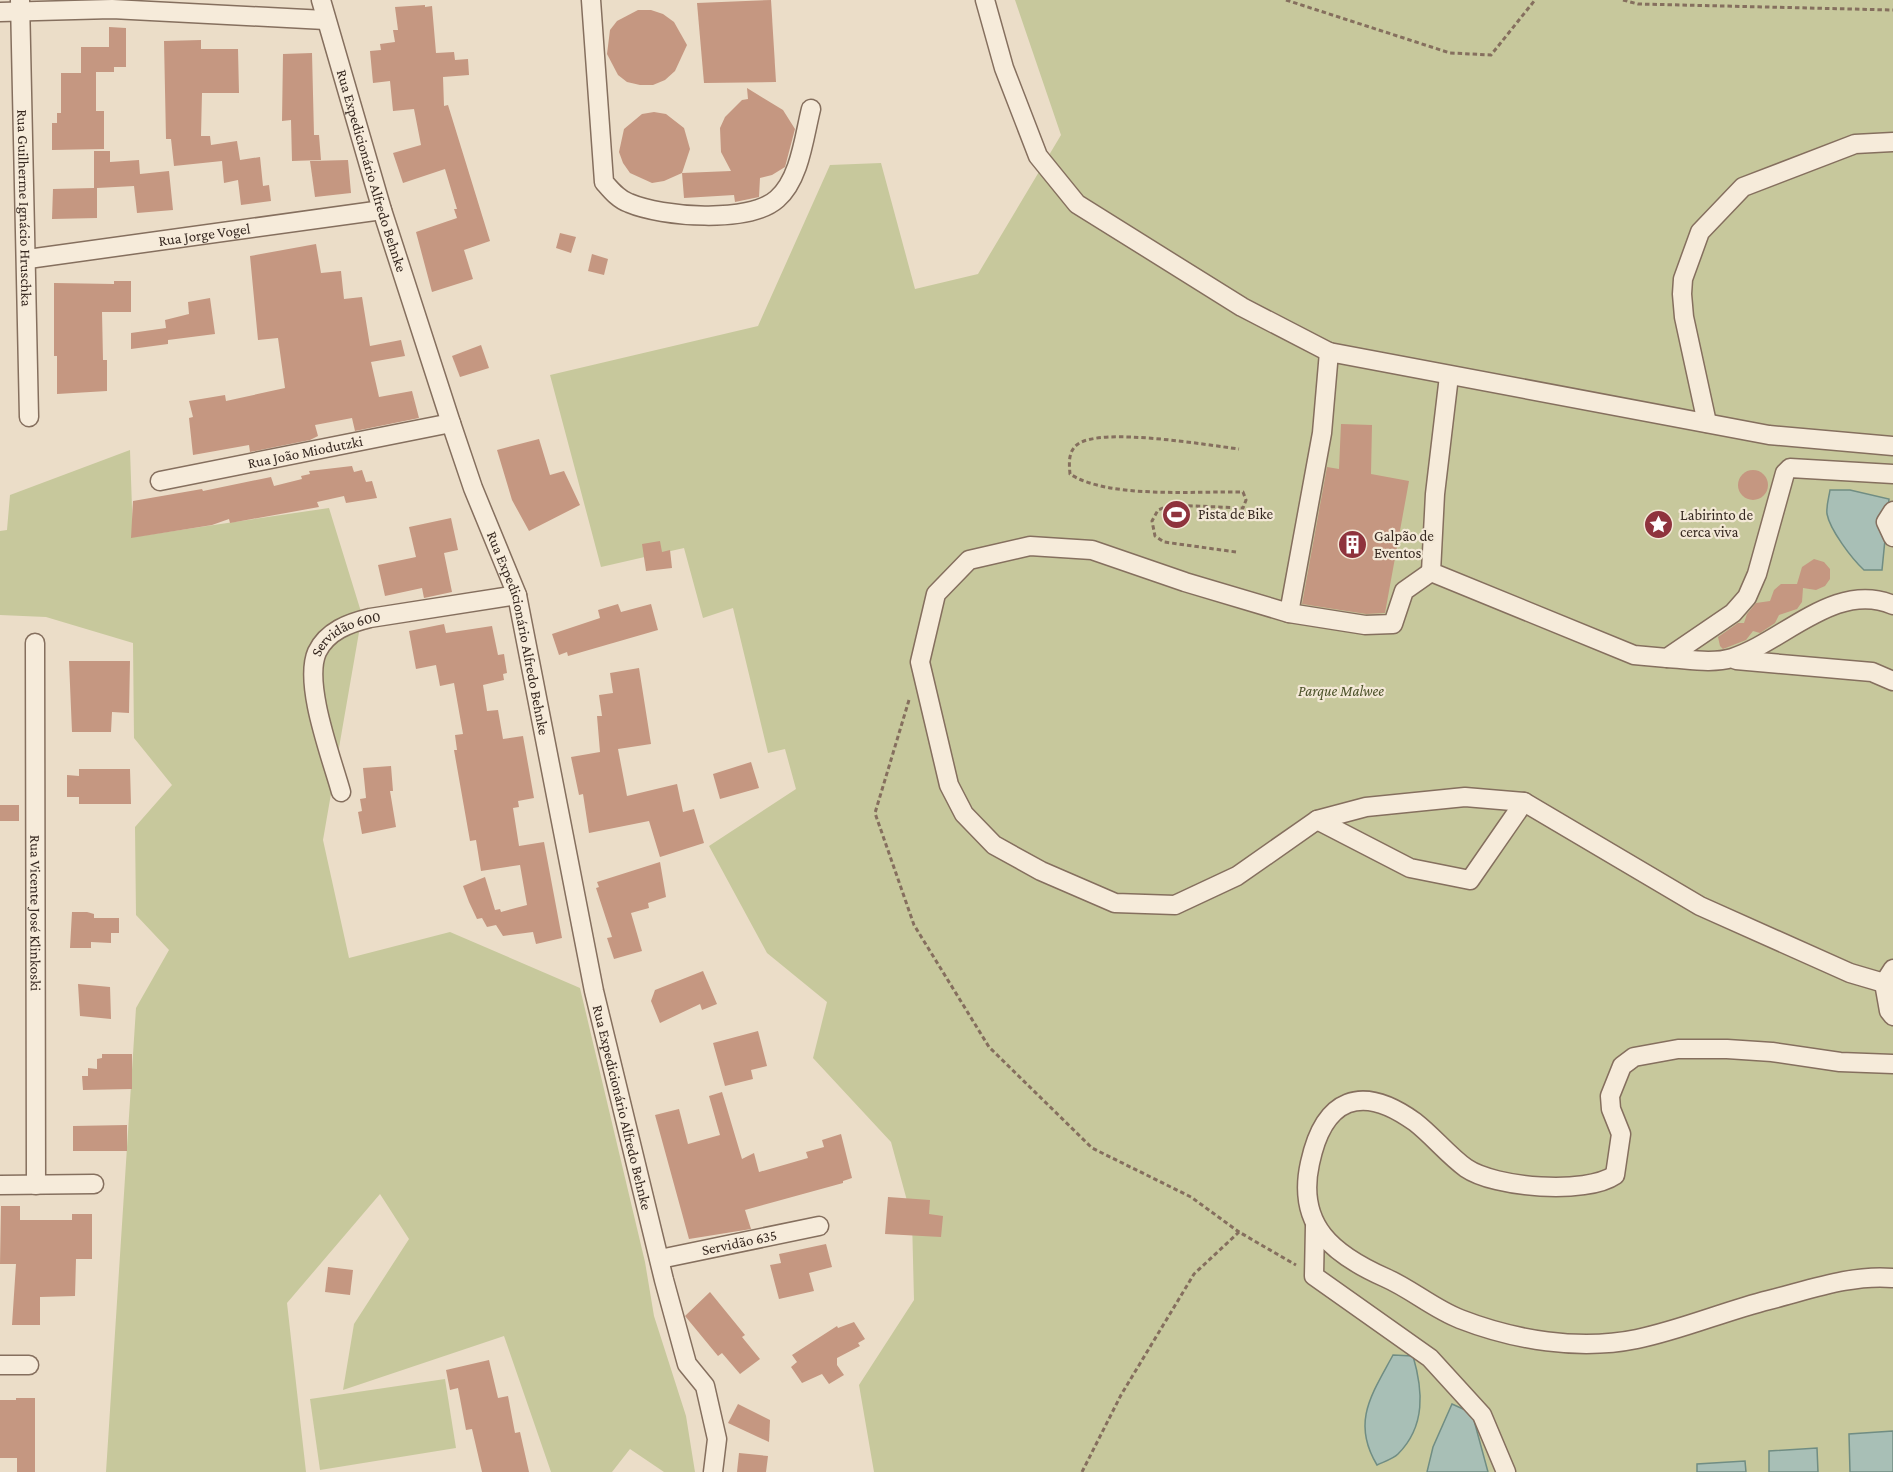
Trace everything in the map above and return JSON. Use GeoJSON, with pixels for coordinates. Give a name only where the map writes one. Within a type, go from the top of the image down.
{"type":"FeatureCollection","features":[{"type":"Feature","properties":{"kind":"street","name":"Rua Expedicionário Alfredo Behnke"},"geometry":{"type":"LineString","coordinates":[[321,0],[382,210],[451,423],[473,488],[517,596],[594,991],[664,1281],[687,1364],[705,1386],[717,1439],[713,1472]]}},
{"type":"Feature","properties":{"kind":"street"},"geometry":{"type":"LineString","coordinates":[[591,0],[604,182],[615,194],[629,203],[683,215],[726,215],[763,208],[778,199],[790,183],[811,109]]}},
{"type":"Feature","properties":{"kind":"street"},"geometry":{"type":"LineString","coordinates":[[985,0],[1004,68],[1038,156],[1077,204],[1242,307],[1329,352],[1449,376],[1807,440],[1893,446]]}},
{"type":"Feature","properties":{"kind":"street"},"geometry":{"type":"LineString","coordinates":[[0,12],[20,6],[325,20]]}},
{"type":"Feature","properties":{"kind":"street","name":"Rua Guilherme Ignácio Hruschka"},"geometry":{"type":"LineString","coordinates":[[20,6],[28,259],[29,417]]}},
{"type":"Feature","properties":{"kind":"street"},"geometry":{"type":"LineString","coordinates":[[1707,423],[1684,317],[1682,294],[1683,279],[1700,232],[1743,187],[1855,144],[1893,142]]}},
{"type":"Feature","properties":{"kind":"street","name":"Rua Jorge Vogel"},"geometry":{"type":"LineString","coordinates":[[28,259],[382,210]]}},
{"type":"Feature","properties":{"kind":"street"},"geometry":{"type":"LineString","coordinates":[[1289,613],[1322,433],[1329,352]]}},
{"type":"Feature","properties":{"kind":"street"},"geometry":{"type":"LineString","coordinates":[[1431,572],[1435,494],[1449,376]]}},
{"type":"Feature","properties":{"kind":"street","name":"Rua João Miodutzki"},"geometry":{"type":"LineString","coordinates":[[160,481],[451,423]]}},
{"type":"Feature","properties":{"kind":"street"},"geometry":{"type":"LineString","coordinates":[[1667,658],[1733,613],[1747,597],[1757,574],[1785,472],[1790,468],[1893,474]]}},
{"type":"Feature","properties":{"kind":"street"},"geometry":{"type":"LineString","coordinates":[[1893,511],[1886,522],[1893,537]]}},
{"type":"Feature","properties":{"kind":"street"},"geometry":{"type":"LineString","coordinates":[[1431,572],[1404,591],[1393,624],[1365,625],[1289,613],[1185,582],[1092,550],[1030,546],[969,561],[936,594],[920,662],[949,785],[964,814],[994,845],[1041,871],[1115,903],[1175,904],[1238,876],[1317,820],[1366,807],[1465,797],[1524,802],[1700,906],[1850,973],[1888,976],[1893,1016]]}},
{"type":"Feature","properties":{"kind":"street"},"geometry":{"type":"LineString","coordinates":[[1431,572],[1634,655],[1728,659],[1872,672],[1893,681]]}},
{"type":"Feature","properties":{"kind":"street","name":"Servidão 600"},"geometry":{"type":"LineString","coordinates":[[341,792],[318,712],[314,679],[317,653],[329,637],[347,624],[370,618],[517,596]]}},
{"type":"Feature","properties":{"kind":"street"},"geometry":{"type":"LineString","coordinates":[[1728,659],[1751,651],[1832,606],[1852,600],[1877,599],[1893,605],[1893,596]]}},
{"type":"Feature","properties":{"kind":"street","name":"Rua Vicente José Klinkoski"},"geometry":{"type":"LineString","coordinates":[[35,643],[36,1185]]}},
{"type":"Feature","properties":{"kind":"street"},"geometry":{"type":"LineString","coordinates":[[1317,820],[1410,868],[1470,880],[1524,802]]}},
{"type":"Feature","properties":{"kind":"street"},"geometry":{"type":"LineString","coordinates":[[1893,1064],[1840,1062],[1727,1049],[1678,1049],[1634,1057],[1622,1066],[1610,1096],[1611,1110],[1621,1134],[1615,1175],[1606,1181],[1581,1187],[1532,1186],[1468,1170],[1415,1122],[1383,1103],[1357,1099],[1339,1105],[1323,1125],[1313,1148],[1308,1172],[1310,1212],[1315,1226],[1330,1245],[1356,1264],[1394,1281],[1458,1318],[1551,1342],[1593,1345],[1638,1339],[1742,1307],[1841,1282],[1871,1276],[1893,1278]]}},
{"type":"Feature","properties":{"kind":"street"},"geometry":{"type":"LineString","coordinates":[[0,1185],[93,1184]]}},
{"type":"Feature","properties":{"kind":"street","name":"Servidão 635"},"geometry":{"type":"LineString","coordinates":[[660,1259],[819,1226]]}},
{"type":"Feature","properties":{"kind":"street"},"geometry":{"type":"LineString","coordinates":[[1315,1226],[1314,1276],[1348,1302],[1406,1339],[1436,1365],[1482,1415],[1506,1472]]}},
{"type":"Feature","properties":{"kind":"street"},"geometry":{"type":"LineString","coordinates":[[0,1365],[29,1365]]}},
{"type":"Feature","properties":{"kind":"path"},"geometry":{"type":"LineString","coordinates":[[1286,0],[1450,53],[1491,55],[1535,0]]}},
{"type":"Feature","properties":{"kind":"path"},"geometry":{"type":"LineString","coordinates":[[1623,0],[1649,4],[1893,10]]}},
{"type":"Feature","properties":{"kind":"path"},"geometry":{"type":"LineString","coordinates":[[1236,552],[1164,542],[1155,536],[1152,521],[1158,510],[1171,505],[1243,508],[1246,500],[1243,492],[1121,490],[1081,481],[1071,474],[1068,459],[1076,445],[1091,438],[1126,438],[1239,449]]}},
{"type":"Feature","properties":{"kind":"path"},"geometry":{"type":"LineString","coordinates":[[911,694],[875,813],[914,925],[989,1047],[1092,1148],[1191,1197],[1239,1232],[1314,1276]]}},
{"type":"Feature","properties":{"kind":"path"},"geometry":{"type":"LineString","coordinates":[[1082,1472],[1121,1395],[1194,1274],[1239,1232]]}},
{"type":"Feature","properties":{"kind":"green space","name":"Parque Malwee"},"geometry":{"type":"Polygon","coordinates":[[[1015,0],[1893,0],[1893,1472],[874,1472],[859,1385],[914,1300],[912,1219],[891,1142],[813,1058],[827,1002],[767,953],[709,846],[796,789],[785,749],[768,753],[733,608],[703,618],[684,548],[601,567],[550,375],[758,326],[830,165],[881,163],[915,289],[978,274],[1061,135],[1015,0]]]}},
{"type":"Feature","properties":{"kind":"green space"},"geometry":{"type":"Polygon","coordinates":[[[130,450],[133,537],[329,508],[362,615],[323,840],[349,958],[450,932],[580,988],[645,1262],[654,1316],[686,1416],[695,1472],[664,1472],[630,1449],[612,1472],[551,1472],[504,1336],[343,1390],[354,1324],[409,1239],[380,1194],[287,1303],[306,1472],[106,1472],[136,1008],[169,950],[136,915],[135,827],[172,785],[134,738],[133,643],[46,617],[0,615],[0,531],[7,530],[10,495],[130,450]]]}},
{"type":"Feature","properties":{"kind":"green space"},"geometry":{"type":"Polygon","coordinates":[[[445,1379],[456,1448],[320,1470],[310,1399],[445,1379]]]}},
{"type":"Feature","properties":{"kind":"shaded area"},"geometry":{"type":"Polygon","coordinates":[[[1830,490],[1850,490],[1889,499],[1882,570],[1864,570],[1837,536],[1827,514],[1830,490]]]}},
{"type":"Feature","properties":{"kind":"shaded area"},"geometry":{"type":"Polygon","coordinates":[[[1393,1355],[1413,1356],[1419,1382],[1420,1407],[1414,1432],[1407,1443],[1396,1456],[1377,1465],[1369,1450],[1366,1435],[1367,1408],[1393,1355]]]}},
{"type":"Feature","properties":{"kind":"shaded area"},"geometry":{"type":"Polygon","coordinates":[[[1452,1404],[1472,1413],[1488,1472],[1427,1472],[1433,1447],[1452,1404]]]}},
{"type":"Feature","properties":{"kind":"shaded area"},"geometry":{"type":"Polygon","coordinates":[[[1893,1431],[1893,1472],[1850,1472],[1849,1434],[1893,1431]]]}},
{"type":"Feature","properties":{"kind":"shaded area"},"geometry":{"type":"Polygon","coordinates":[[[1817,1448],[1818,1472],[1769,1472],[1769,1451],[1817,1448]]]}},
{"type":"Feature","properties":{"kind":"shaded area"},"geometry":{"type":"Polygon","coordinates":[[[1745,1461],[1746,1472],[1697,1472],[1697,1464],[1745,1461]]]}},
{"type":"Feature","properties":{"kind":"building"},"geometry":{"type":"Polygon","coordinates":[[[771,0],[776,82],[704,83],[697,3],[771,0]]]}},
{"type":"Feature","properties":{"kind":"building"},"geometry":{"type":"Polygon","coordinates":[[[425,5],[425,7],[432,6],[436,53],[454,52],[455,60],[468,59],[469,75],[443,77],[444,106],[448,105],[490,241],[464,250],[473,279],[432,292],[416,232],[457,218],[454,209],[457,209],[445,169],[403,183],[393,153],[421,145],[414,109],[393,111],[390,81],[373,83],[370,51],[381,50],[380,44],[395,42],[393,30],[398,30],[395,7],[425,5]]]}},
{"type":"Feature","properties":{"kind":"building"},"geometry":{"type":"Polygon","coordinates":[[[638,10],[651,10],[663,14],[674,22],[687,45],[675,71],[665,80],[653,85],[627,82],[618,75],[607,54],[610,30],[617,21],[638,10]]]}},
{"type":"Feature","properties":{"kind":"building"},"geometry":{"type":"Polygon","coordinates":[[[109,27],[126,28],[126,67],[114,67],[114,72],[96,72],[96,111],[104,111],[104,149],[52,150],[52,123],[57,123],[57,113],[61,113],[61,73],[81,73],[81,47],[109,47],[109,27]]]}},
{"type":"Feature","properties":{"kind":"building"},"geometry":{"type":"Polygon","coordinates":[[[201,40],[201,49],[238,49],[239,93],[202,93],[201,136],[210,136],[211,145],[237,141],[240,160],[260,157],[263,186],[269,185],[271,201],[241,205],[238,180],[224,183],[222,161],[174,166],[171,139],[166,139],[164,41],[201,40]]]}},
{"type":"Feature","properties":{"kind":"building"},"geometry":{"type":"Polygon","coordinates":[[[312,53],[314,135],[319,135],[321,160],[292,161],[291,120],[282,121],[283,54],[312,53]]]}},
{"type":"Feature","properties":{"kind":"building"},"geometry":{"type":"Polygon","coordinates":[[[747,88],[783,110],[795,129],[785,167],[772,175],[760,178],[759,197],[735,202],[734,195],[684,198],[682,173],[731,171],[721,152],[720,128],[725,117],[742,100],[748,99],[747,88]]]}},
{"type":"Feature","properties":{"kind":"building"},"geometry":{"type":"Polygon","coordinates":[[[654,112],[666,114],[684,128],[690,149],[682,173],[664,181],[652,183],[630,173],[619,152],[624,129],[642,114],[654,112]]]}},
{"type":"Feature","properties":{"kind":"building"},"geometry":{"type":"Polygon","coordinates":[[[94,151],[110,151],[110,162],[139,160],[140,174],[169,171],[173,210],[137,213],[134,186],[97,188],[97,218],[52,219],[53,189],[94,188],[94,151]]]}},
{"type":"Feature","properties":{"kind":"building"},"geometry":{"type":"Polygon","coordinates":[[[348,160],[351,193],[315,197],[310,161],[348,160]]]}},
{"type":"Feature","properties":{"kind":"building"},"geometry":{"type":"Polygon","coordinates":[[[560,233],[576,237],[571,253],[556,248],[560,233]]]}},
{"type":"Feature","properties":{"kind":"building"},"geometry":{"type":"Polygon","coordinates":[[[316,244],[321,273],[341,271],[344,299],[362,297],[370,346],[401,340],[405,356],[371,362],[379,397],[412,391],[419,418],[355,431],[352,418],[315,425],[318,436],[310,440],[250,452],[249,445],[193,455],[189,418],[193,417],[189,401],[225,395],[226,401],[285,388],[278,338],[258,340],[250,256],[316,244]]]}},
{"type":"Feature","properties":{"kind":"building"},"geometry":{"type":"Polygon","coordinates":[[[592,254],[608,259],[604,275],[588,271],[592,254]]]}},
{"type":"Feature","properties":{"kind":"building"},"geometry":{"type":"Polygon","coordinates":[[[114,281],[131,281],[131,312],[102,312],[103,360],[107,360],[107,391],[57,394],[57,356],[54,356],[54,283],[114,284],[114,281]]]}},
{"type":"Feature","properties":{"kind":"building"},"geometry":{"type":"Polygon","coordinates":[[[210,298],[215,334],[168,340],[168,344],[131,349],[131,333],[166,328],[165,320],[189,314],[188,302],[210,298]]]}},
{"type":"Feature","properties":{"kind":"building"},"geometry":{"type":"Polygon","coordinates":[[[481,345],[489,368],[460,377],[452,356],[481,345]]]}},
{"type":"Feature","properties":{"kind":"building","name":"Galpão de Eventos"},"geometry":{"type":"Polygon","coordinates":[[[1341,424],[1372,425],[1371,474],[1409,481],[1385,613],[1366,614],[1302,604],[1327,467],[1339,469],[1341,424]]]}},
{"type":"Feature","properties":{"kind":"building"},"geometry":{"type":"Polygon","coordinates":[[[539,439],[550,475],[564,471],[580,505],[529,531],[512,500],[497,450],[539,439]]]}},
{"type":"Feature","properties":{"kind":"building"},"geometry":{"type":"Polygon","coordinates":[[[352,466],[354,472],[362,470],[366,482],[372,481],[377,498],[346,503],[344,496],[317,502],[319,507],[230,523],[229,519],[212,525],[131,538],[133,501],[202,489],[203,491],[271,477],[274,486],[302,479],[301,476],[310,474],[309,471],[352,466]]]}},
{"type":"Feature","properties":{"kind":"building"},"geometry":{"type":"Polygon","coordinates":[[[1753,470],[1764,474],[1768,485],[1764,496],[1753,500],[1742,496],[1738,485],[1742,474],[1753,470]]]}},
{"type":"Feature","properties":{"kind":"building"},"geometry":{"type":"Polygon","coordinates":[[[451,518],[458,550],[444,553],[452,592],[424,598],[422,588],[385,596],[378,565],[416,557],[409,527],[451,518]]]}},
{"type":"Feature","properties":{"kind":"building"},"geometry":{"type":"Polygon","coordinates":[[[660,541],[662,552],[670,550],[672,568],[646,571],[642,544],[660,541]]]}},
{"type":"Feature","properties":{"kind":"building"},"geometry":{"type":"Polygon","coordinates":[[[1814,559],[1824,562],[1830,569],[1830,579],[1825,586],[1816,590],[1803,588],[1802,602],[1797,609],[1779,615],[1775,623],[1760,633],[1753,631],[1746,640],[1723,649],[1720,646],[1718,637],[1738,623],[1744,623],[1747,614],[1756,603],[1770,601],[1774,590],[1781,584],[1797,584],[1802,567],[1814,559]]]}},
{"type":"Feature","properties":{"kind":"building"},"geometry":{"type":"Polygon","coordinates":[[[618,604],[621,612],[651,604],[658,630],[568,656],[567,652],[559,655],[552,634],[600,618],[598,610],[618,604]]]}},
{"type":"Feature","properties":{"kind":"building"},"geometry":{"type":"Polygon","coordinates":[[[444,624],[446,633],[492,626],[498,655],[504,654],[507,673],[503,674],[504,680],[483,685],[487,711],[498,710],[503,739],[523,736],[534,798],[518,801],[519,807],[513,808],[519,846],[544,842],[562,938],[536,944],[533,932],[503,936],[496,925],[487,927],[482,918],[477,919],[469,902],[463,886],[485,877],[495,910],[500,909],[501,912],[527,905],[520,865],[481,871],[476,840],[470,841],[454,750],[457,750],[455,735],[463,734],[454,683],[440,686],[436,665],[416,669],[409,631],[444,624]]]}},
{"type":"Feature","properties":{"kind":"building"},"geometry":{"type":"Polygon","coordinates":[[[69,661],[130,661],[129,713],[112,712],[111,732],[72,732],[69,661]]]}},
{"type":"Feature","properties":{"kind":"building"},"geometry":{"type":"Polygon","coordinates":[[[639,668],[651,744],[618,749],[627,796],[677,784],[683,812],[694,809],[704,843],[660,857],[649,821],[589,833],[583,794],[579,795],[571,757],[600,752],[597,716],[602,716],[599,695],[613,693],[610,673],[639,668]]]}},
{"type":"Feature","properties":{"kind":"building"},"geometry":{"type":"Polygon","coordinates":[[[751,762],[759,788],[720,799],[713,774],[751,762]]]}},
{"type":"Feature","properties":{"kind":"building"},"geometry":{"type":"Polygon","coordinates":[[[391,766],[393,791],[390,791],[396,827],[362,834],[358,812],[362,811],[360,799],[366,798],[363,768],[391,766]]]}},
{"type":"Feature","properties":{"kind":"building"},"geometry":{"type":"Polygon","coordinates":[[[79,769],[130,769],[131,804],[79,804],[79,797],[67,797],[67,775],[79,776],[79,769]]]}},
{"type":"Feature","properties":{"kind":"building"},"geometry":{"type":"Polygon","coordinates":[[[0,805],[19,805],[19,821],[0,821],[0,805]]]}},
{"type":"Feature","properties":{"kind":"building"},"geometry":{"type":"Polygon","coordinates":[[[660,862],[666,897],[648,903],[649,908],[631,913],[642,951],[614,959],[607,938],[612,937],[596,888],[599,887],[597,882],[660,862]]]}},
{"type":"Feature","properties":{"kind":"building"},"geometry":{"type":"Polygon","coordinates":[[[72,912],[87,912],[94,914],[94,918],[119,918],[119,933],[111,933],[111,943],[91,942],[91,948],[70,948],[72,912]]]}},
{"type":"Feature","properties":{"kind":"building"},"geometry":{"type":"Polygon","coordinates":[[[703,971],[717,1004],[702,1010],[700,1004],[660,1023],[651,1001],[655,990],[703,971]]]}},
{"type":"Feature","properties":{"kind":"building"},"geometry":{"type":"Polygon","coordinates":[[[78,984],[110,987],[111,1019],[80,1016],[78,984]]]}},
{"type":"Feature","properties":{"kind":"building"},"geometry":{"type":"Polygon","coordinates":[[[758,1031],[767,1066],[751,1070],[753,1079],[725,1086],[713,1043],[758,1031]]]}},
{"type":"Feature","properties":{"kind":"building"},"geometry":{"type":"Polygon","coordinates":[[[102,1054],[132,1054],[132,1089],[83,1090],[82,1076],[88,1076],[88,1068],[97,1069],[97,1059],[102,1058],[102,1054]]]}},
{"type":"Feature","properties":{"kind":"building"},"geometry":{"type":"Polygon","coordinates":[[[722,1092],[742,1159],[754,1153],[759,1172],[808,1158],[806,1152],[824,1147],[822,1140],[841,1134],[852,1178],[843,1183],[745,1210],[751,1229],[689,1239],[655,1115],[679,1109],[688,1144],[720,1135],[709,1096],[722,1092]]]}},
{"type":"Feature","properties":{"kind":"building"},"geometry":{"type":"Polygon","coordinates":[[[127,1125],[127,1151],[73,1151],[73,1126],[127,1125]]]}},
{"type":"Feature","properties":{"kind":"building"},"geometry":{"type":"Polygon","coordinates":[[[888,1197],[930,1200],[929,1214],[943,1216],[941,1237],[885,1234],[888,1197]]]}},
{"type":"Feature","properties":{"kind":"building"},"geometry":{"type":"Polygon","coordinates":[[[1,1206],[20,1206],[20,1220],[72,1220],[72,1214],[92,1214],[92,1259],[76,1259],[75,1296],[40,1297],[40,1325],[12,1325],[16,1264],[0,1264],[1,1206]]]}},
{"type":"Feature","properties":{"kind":"building"},"geometry":{"type":"Polygon","coordinates":[[[826,1244],[832,1267],[809,1273],[814,1291],[779,1299],[770,1265],[781,1263],[779,1254],[826,1244]]]}},
{"type":"Feature","properties":{"kind":"building"},"geometry":{"type":"Polygon","coordinates":[[[328,1267],[353,1270],[350,1295],[325,1292],[328,1267]]]}},
{"type":"Feature","properties":{"kind":"building"},"geometry":{"type":"Polygon","coordinates":[[[710,1292],[745,1335],[742,1337],[760,1359],[740,1374],[722,1353],[718,1356],[685,1316],[710,1292]]]}},
{"type":"Feature","properties":{"kind":"building"},"geometry":{"type":"Polygon","coordinates":[[[854,1322],[865,1339],[858,1343],[860,1346],[837,1358],[837,1365],[844,1375],[829,1384],[822,1374],[802,1383],[791,1367],[797,1362],[792,1355],[837,1326],[838,1328],[854,1322]]]}},
{"type":"Feature","properties":{"kind":"building"},"geometry":{"type":"Polygon","coordinates":[[[489,1360],[498,1398],[508,1396],[515,1433],[520,1432],[529,1472],[482,1472],[472,1429],[466,1430],[458,1388],[450,1390],[446,1370],[489,1360]]]}},
{"type":"Feature","properties":{"kind":"building"},"geometry":{"type":"Polygon","coordinates":[[[16,1398],[35,1398],[35,1472],[17,1472],[17,1458],[0,1458],[0,1400],[16,1400],[16,1398]]]}},
{"type":"Feature","properties":{"kind":"building"},"geometry":{"type":"Polygon","coordinates":[[[738,1404],[770,1420],[769,1442],[728,1423],[738,1404]]]}},
{"type":"Feature","properties":{"kind":"building"},"geometry":{"type":"Polygon","coordinates":[[[739,1453],[768,1456],[766,1472],[737,1472],[739,1453]]]}},
{"type":"Feature","properties":{"kind":"place","name":"Pista de Bike"},"geometry":{"type":"Point","coordinates":[1177,514]}},
{"type":"Feature","properties":{"kind":"place","name":"Labirinto de cerca viva"},"geometry":{"type":"Point","coordinates":[1659,524]}},
{"type":"Feature","properties":{"kind":"place","name":"Galpão de Eventos"},"geometry":{"type":"Point","coordinates":[1353,545]}}]}
